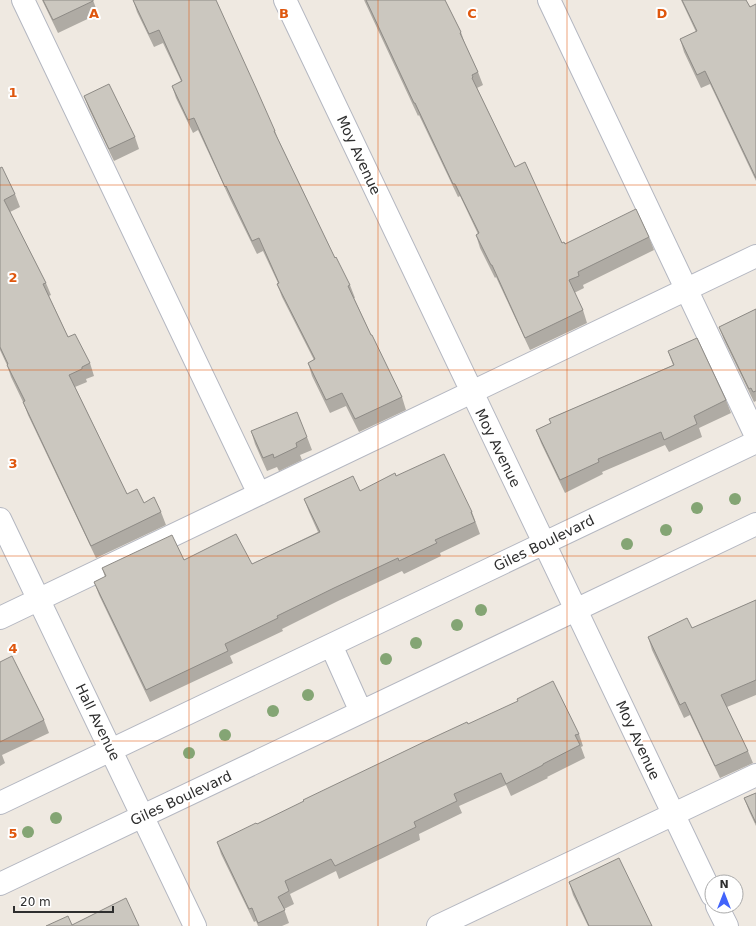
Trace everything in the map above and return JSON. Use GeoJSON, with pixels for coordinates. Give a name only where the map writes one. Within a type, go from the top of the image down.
{"type":"FeatureCollection","features":[{"type":"Feature","properties":{"kind":"street"},"geometry":{"type":"LineString","coordinates":[[23,0],[259,494]]}},
{"type":"Feature","properties":{"kind":"street","name":"Moy Avenue"},"geometry":{"type":"LineString","coordinates":[[285,0],[704,878]]}},
{"type":"Feature","properties":{"kind":"street"},"geometry":{"type":"LineString","coordinates":[[549,0],[756,436]]}},
{"type":"Feature","properties":{"kind":"street"},"geometry":{"type":"LineString","coordinates":[[0,618],[756,256]]}},
{"type":"Feature","properties":{"kind":"street","name":"Giles Boulevard"},"geometry":{"type":"LineString","coordinates":[[0,803],[756,442]]}},
{"type":"Feature","properties":{"kind":"street","name":"Hall Avenue"},"geometry":{"type":"LineString","coordinates":[[0,519],[195,926]]}},
{"type":"Feature","properties":{"kind":"street","name":"Giles Boulevard"},"geometry":{"type":"LineString","coordinates":[[0,884],[756,524]]}},
{"type":"Feature","properties":{"kind":"street"},"geometry":{"type":"LineString","coordinates":[[331,645],[361,712]]}},
{"type":"Feature","properties":{"kind":"street"},"geometry":{"type":"LineString","coordinates":[[450,923],[756,774]]}},
{"type":"Feature","properties":{"kind":"street"},"geometry":{"type":"LineString","coordinates":[[721,914],[727,926]]}},
{"type":"Feature","properties":{"kind":"building"},"geometry":{"type":"Polygon","coordinates":[[[43,0],[93,0],[93,1],[53,20],[43,0]]]}},
{"type":"Feature","properties":{"kind":"building"},"geometry":{"type":"Polygon","coordinates":[[[133,0],[216,0],[274,131],[335,258],[336,257],[350,285],[348,286],[402,397],[355,419],[342,393],[326,400],[308,363],[315,359],[277,284],[279,283],[259,238],[252,241],[226,186],[225,187],[194,118],[188,120],[172,86],[182,81],[159,30],[149,34],[133,0]]]}},
{"type":"Feature","properties":{"kind":"building"},"geometry":{"type":"Polygon","coordinates":[[[366,0],[445,0],[461,32],[460,33],[478,72],[472,75],[472,78],[515,167],[525,162],[562,243],[564,242],[565,244],[636,209],[649,237],[578,272],[579,276],[569,280],[583,310],[525,338],[492,265],[476,235],[479,233],[455,184],[453,184],[366,0]]]}},
{"type":"Feature","properties":{"kind":"building"},"geometry":{"type":"Polygon","coordinates":[[[682,0],[746,0],[750,7],[756,4],[756,178],[705,71],[697,75],[680,39],[697,31],[682,0]]]}},
{"type":"Feature","properties":{"kind":"building"},"geometry":{"type":"Polygon","coordinates":[[[109,84],[135,137],[109,149],[84,96],[109,84]]]}},
{"type":"Feature","properties":{"kind":"building"},"geometry":{"type":"Polygon","coordinates":[[[2,167],[15,194],[4,200],[46,283],[43,284],[68,337],[75,334],[90,363],[82,367],[82,369],[69,375],[127,494],[137,489],[144,503],[154,497],[161,512],[91,546],[23,402],[25,401],[7,365],[8,364],[0,347],[0,168],[2,167]]]}},
{"type":"Feature","properties":{"kind":"building"},"geometry":{"type":"Polygon","coordinates":[[[756,309],[756,391],[753,392],[751,388],[749,389],[719,327],[756,309]]]}},
{"type":"Feature","properties":{"kind":"building"},"geometry":{"type":"Polygon","coordinates":[[[697,338],[726,400],[694,416],[697,424],[664,440],[661,432],[598,459],[599,462],[560,480],[536,430],[551,423],[549,419],[674,365],[668,351],[697,338]]]}},
{"type":"Feature","properties":{"kind":"building"},"geometry":{"type":"Polygon","coordinates":[[[297,412],[307,437],[296,443],[297,447],[274,458],[273,454],[263,458],[251,431],[297,412]]]}},
{"type":"Feature","properties":{"kind":"building"},"geometry":{"type":"Polygon","coordinates":[[[444,454],[472,512],[475,522],[435,540],[437,543],[399,561],[398,558],[277,616],[278,618],[225,644],[228,651],[146,690],[94,582],[106,576],[102,568],[172,535],[184,560],[236,534],[252,564],[320,532],[304,499],[353,476],[360,491],[395,473],[396,476],[444,454]]]}},
{"type":"Feature","properties":{"kind":"building"},"geometry":{"type":"Polygon","coordinates":[[[756,600],[756,680],[721,695],[748,751],[715,766],[685,702],[680,705],[648,637],[687,618],[692,628],[756,600]]]}},
{"type":"Feature","properties":{"kind":"building"},"geometry":{"type":"Polygon","coordinates":[[[12,656],[44,720],[0,742],[0,662],[12,656]]]}},
{"type":"Feature","properties":{"kind":"building"},"geometry":{"type":"Polygon","coordinates":[[[553,681],[579,734],[575,735],[580,745],[506,784],[501,773],[454,794],[457,801],[414,822],[416,827],[335,866],[331,859],[285,881],[289,891],[278,897],[285,910],[258,923],[252,908],[249,909],[217,842],[426,741],[518,701],[517,699],[553,681]]]}},
{"type":"Feature","properties":{"kind":"building"},"geometry":{"type":"Polygon","coordinates":[[[756,793],[756,823],[744,798],[756,793]]]}},
{"type":"Feature","properties":{"kind":"building"},"geometry":{"type":"Polygon","coordinates":[[[619,858],[652,926],[589,926],[569,882],[619,858]]]}},
{"type":"Feature","properties":{"kind":"building"},"geometry":{"type":"Polygon","coordinates":[[[126,898],[139,926],[46,926],[68,916],[72,925],[126,898]]]}}]}
